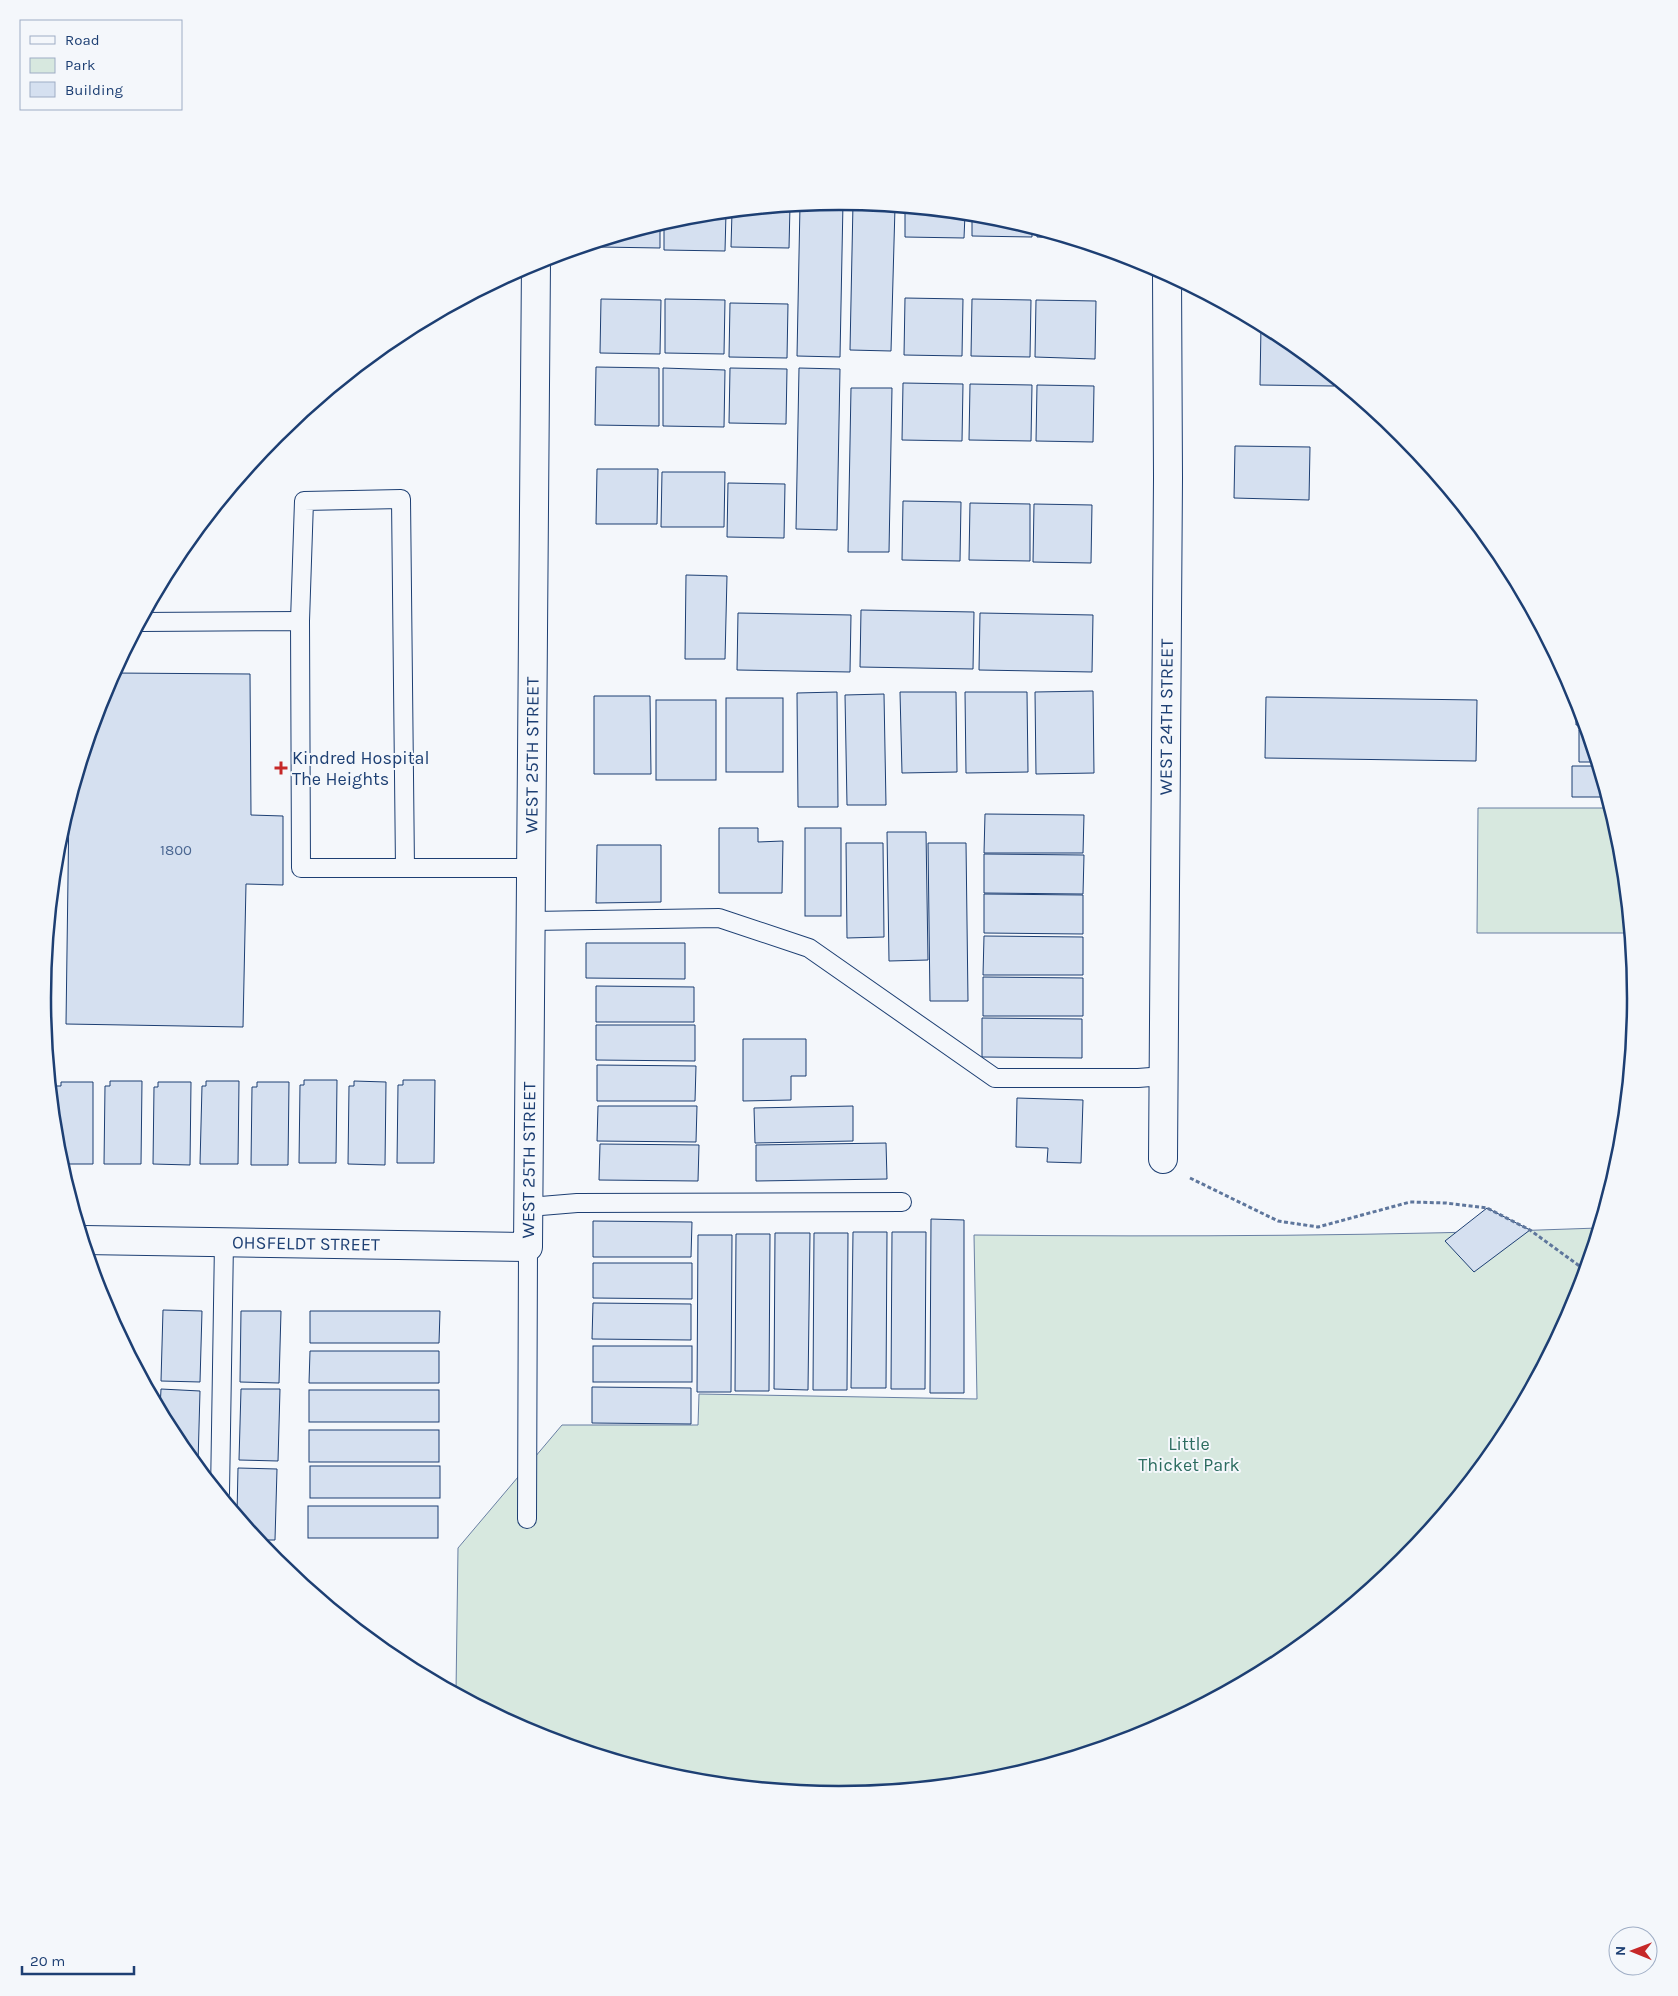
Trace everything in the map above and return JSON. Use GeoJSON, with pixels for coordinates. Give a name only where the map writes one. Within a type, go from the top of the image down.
{"type":"FeatureCollection","features":[{"type":"Feature","properties":{"kind":"street","name":"WEST 25TH STREET"},"geometry":{"type":"LineString","coordinates":[[528,1247],[536,271]]}},
{"type":"Feature","properties":{"kind":"street","name":"WEST 24TH STREET"},"geometry":{"type":"LineString","coordinates":[[1163,1159],[1168,478],[1167,282]]}},
{"type":"Feature","properties":{"kind":"street","name":"OHSFELDT STREET"},"geometry":{"type":"LineString","coordinates":[[90,1240],[528,1247]]}},
{"type":"Feature","properties":{"kind":"lane"},"geometry":{"type":"LineString","coordinates":[[405,868],[401,499],[304,501],[300,621],[301,868],[405,868],[531,868]]}},
{"type":"Feature","properties":{"kind":"lane"},"geometry":{"type":"LineString","coordinates":[[147,622],[300,621]]}},
{"type":"Feature","properties":{"kind":"lane"},"geometry":{"type":"LineString","coordinates":[[531,921],[720,918],[809,948],[995,1078],[1138,1078],[1164,1076]]}},
{"type":"Feature","properties":{"kind":"lane"},"geometry":{"type":"LineString","coordinates":[[529,1207],[577,1203],[902,1202]]}},
{"type":"Feature","properties":{"kind":"lane"},"geometry":{"type":"LineString","coordinates":[[220,1485],[224,1242]]}},
{"type":"Feature","properties":{"kind":"lane"},"geometry":{"type":"LineString","coordinates":[[527,1519],[528,1247]]}},
{"type":"Feature","properties":{"kind":"path"},"geometry":{"type":"LineString","coordinates":[[1163,1159],[1186,1175],[1278,1221],[1318,1227],[1410,1202],[1446,1203],[1486,1208],[1530,1230],[1579,1266]]}},
{"type":"Feature","properties":{"kind":"green space"},"geometry":{"type":"Polygon","coordinates":[[[1478,808],[1603,808],[1612,844],[1624,933],[1477,933],[1478,808]]]}},
{"type":"Feature","properties":{"kind":"green space","name":"Little Thicket Park"},"geometry":{"type":"Polygon","coordinates":[[[1592,1228],[1567,1299],[1546,1346],[1521,1392],[1494,1436],[1464,1478],[1431,1517],[1396,1555],[1319,1623],[1277,1653],[1187,1705],[1140,1726],[1092,1744],[1043,1759],[993,1771],[891,1784],[839,1786],[787,1784],[736,1779],[685,1771],[635,1759],[586,1744],[538,1726],[491,1705],[456,1686],[458,1548],[562,1425],[698,1425],[699,1394],[977,1399],[974,1235],[1130,1236],[1442,1233],[1592,1228]]]}},
{"type":"Feature","properties":{"kind":"building"},"geometry":{"type":"Polygon","coordinates":[[[843,210],[840,357],[797,356],[800,212],[843,210]]]}},
{"type":"Feature","properties":{"kind":"building"},"geometry":{"type":"Polygon","coordinates":[[[853,211],[895,212],[891,351],[850,350],[853,211]]]}},
{"type":"Feature","properties":{"kind":"building"},"geometry":{"type":"Polygon","coordinates":[[[790,212],[789,248],[731,247],[732,218],[790,212]]]}},
{"type":"Feature","properties":{"kind":"building"},"geometry":{"type":"Polygon","coordinates":[[[905,213],[965,221],[964,238],[905,237],[905,213]]]}},
{"type":"Feature","properties":{"kind":"building"},"geometry":{"type":"Polygon","coordinates":[[[726,219],[725,251],[664,250],[664,230],[726,219]]]}},
{"type":"Feature","properties":{"kind":"building"},"geometry":{"type":"Polygon","coordinates":[[[972,222],[1032,234],[1032,237],[972,236],[972,222]]]}},
{"type":"Feature","properties":{"kind":"building"},"geometry":{"type":"Polygon","coordinates":[[[660,231],[660,248],[602,247],[660,231]]]}},
{"type":"Feature","properties":{"kind":"building"},"geometry":{"type":"Polygon","coordinates":[[[905,298],[963,299],[962,356],[904,355],[905,298]]]}},
{"type":"Feature","properties":{"kind":"building"},"geometry":{"type":"Polygon","coordinates":[[[601,299],[661,300],[660,354],[600,353],[601,299]]]}},
{"type":"Feature","properties":{"kind":"building"},"geometry":{"type":"Polygon","coordinates":[[[665,299],[725,300],[724,354],[665,353],[665,299]]]}},
{"type":"Feature","properties":{"kind":"building"},"geometry":{"type":"Polygon","coordinates":[[[972,299],[1031,300],[1030,357],[971,356],[972,299]]]}},
{"type":"Feature","properties":{"kind":"building"},"geometry":{"type":"Polygon","coordinates":[[[1036,300],[1096,301],[1095,359],[1035,357],[1036,300]]]}},
{"type":"Feature","properties":{"kind":"building"},"geometry":{"type":"Polygon","coordinates":[[[730,303],[788,304],[787,358],[729,357],[730,303]]]}},
{"type":"Feature","properties":{"kind":"building"},"geometry":{"type":"Polygon","coordinates":[[[1261,333],[1319,373],[1334,386],[1260,385],[1261,333]]]}},
{"type":"Feature","properties":{"kind":"building"},"geometry":{"type":"Polygon","coordinates":[[[596,367],[659,368],[659,426],[595,425],[596,367]]]}},
{"type":"Feature","properties":{"kind":"building"},"geometry":{"type":"Polygon","coordinates":[[[663,368],[725,370],[724,427],[663,426],[663,368]]]}},
{"type":"Feature","properties":{"kind":"building"},"geometry":{"type":"Polygon","coordinates":[[[730,368],[787,369],[786,424],[729,423],[730,368]]]}},
{"type":"Feature","properties":{"kind":"building"},"geometry":{"type":"Polygon","coordinates":[[[799,368],[840,369],[837,530],[796,529],[799,368]]]}},
{"type":"Feature","properties":{"kind":"building"},"geometry":{"type":"Polygon","coordinates":[[[903,383],[963,384],[962,441],[902,440],[903,383]]]}},
{"type":"Feature","properties":{"kind":"building"},"geometry":{"type":"Polygon","coordinates":[[[970,384],[1032,385],[1031,441],[969,440],[970,384]]]}},
{"type":"Feature","properties":{"kind":"building"},"geometry":{"type":"Polygon","coordinates":[[[1037,385],[1094,386],[1093,442],[1036,441],[1037,385]]]}},
{"type":"Feature","properties":{"kind":"building"},"geometry":{"type":"Polygon","coordinates":[[[851,388],[892,388],[889,552],[848,552],[851,388]]]}},
{"type":"Feature","properties":{"kind":"building"},"geometry":{"type":"Polygon","coordinates":[[[1235,446],[1310,447],[1309,500],[1234,498],[1235,446]]]}},
{"type":"Feature","properties":{"kind":"building"},"geometry":{"type":"Polygon","coordinates":[[[597,469],[658,469],[657,524],[596,524],[597,469]]]}},
{"type":"Feature","properties":{"kind":"building"},"geometry":{"type":"Polygon","coordinates":[[[662,472],[725,472],[724,527],[661,527],[662,472]]]}},
{"type":"Feature","properties":{"kind":"building"},"geometry":{"type":"Polygon","coordinates":[[[728,483],[785,484],[784,538],[727,537],[728,483]]]}},
{"type":"Feature","properties":{"kind":"building"},"geometry":{"type":"Polygon","coordinates":[[[903,501],[961,502],[960,561],[902,560],[903,501]]]}},
{"type":"Feature","properties":{"kind":"building"},"geometry":{"type":"Polygon","coordinates":[[[970,503],[1030,504],[1030,561],[969,560],[970,503]]]}},
{"type":"Feature","properties":{"kind":"building"},"geometry":{"type":"Polygon","coordinates":[[[1034,504],[1092,505],[1091,563],[1033,562],[1034,504]]]}},
{"type":"Feature","properties":{"kind":"building"},"geometry":{"type":"Polygon","coordinates":[[[686,575],[727,576],[725,659],[685,659],[686,575]]]}},
{"type":"Feature","properties":{"kind":"building"},"geometry":{"type":"Polygon","coordinates":[[[861,610],[974,612],[973,669],[860,667],[861,610]]]}},
{"type":"Feature","properties":{"kind":"building"},"geometry":{"type":"Polygon","coordinates":[[[738,613],[851,615],[850,672],[737,670],[738,613]]]}},
{"type":"Feature","properties":{"kind":"building"},"geometry":{"type":"Polygon","coordinates":[[[980,613],[1093,615],[1092,672],[979,670],[980,613]]]}},
{"type":"Feature","properties":{"kind":"building"},"geometry":{"type":"Polygon","coordinates":[[[122,673],[250,674],[251,815],[283,816],[283,885],[246,884],[243,1027],[66,1024],[69,833],[93,745],[122,673]]]}},
{"type":"Feature","properties":{"kind":"building"},"geometry":{"type":"Polygon","coordinates":[[[1093,691],[1094,773],[1036,774],[1035,692],[1093,691]]]}},
{"type":"Feature","properties":{"kind":"building"},"geometry":{"type":"Polygon","coordinates":[[[837,692],[838,807],[798,807],[797,693],[837,692]]]}},
{"type":"Feature","properties":{"kind":"building"},"geometry":{"type":"Polygon","coordinates":[[[900,692],[956,692],[957,772],[902,773],[900,692]]]}},
{"type":"Feature","properties":{"kind":"building"},"geometry":{"type":"Polygon","coordinates":[[[965,692],[1027,692],[1028,772],[966,773],[965,692]]]}},
{"type":"Feature","properties":{"kind":"building"},"geometry":{"type":"Polygon","coordinates":[[[884,694],[886,805],[847,805],[845,695],[884,694]]]}},
{"type":"Feature","properties":{"kind":"building"},"geometry":{"type":"Polygon","coordinates":[[[594,696],[650,696],[651,774],[594,774],[594,696]]]}},
{"type":"Feature","properties":{"kind":"building"},"geometry":{"type":"Polygon","coordinates":[[[1266,697],[1477,700],[1476,761],[1265,758],[1266,697]]]}},
{"type":"Feature","properties":{"kind":"building"},"geometry":{"type":"Polygon","coordinates":[[[726,698],[783,698],[783,772],[726,772],[726,698]]]}},
{"type":"Feature","properties":{"kind":"building"},"geometry":{"type":"Polygon","coordinates":[[[656,700],[716,700],[716,780],[656,780],[656,700]]]}},
{"type":"Feature","properties":{"kind":"building"},"geometry":{"type":"Polygon","coordinates":[[[1579,730],[1579,730],[1590,762],[1579,762],[1579,730]]]}},
{"type":"Feature","properties":{"kind":"building"},"geometry":{"type":"Polygon","coordinates":[[[1572,766],[1591,766],[1601,797],[1572,797],[1572,766]]]}},
{"type":"Feature","properties":{"kind":"building"},"geometry":{"type":"Polygon","coordinates":[[[985,814],[1084,815],[1083,853],[984,853],[985,814]]]}},
{"type":"Feature","properties":{"kind":"building"},"geometry":{"type":"Polygon","coordinates":[[[719,828],[758,828],[758,842],[783,841],[782,893],[719,893],[719,828]]]}},
{"type":"Feature","properties":{"kind":"building"},"geometry":{"type":"Polygon","coordinates":[[[805,828],[841,828],[841,916],[805,916],[805,828]]]}},
{"type":"Feature","properties":{"kind":"building"},"geometry":{"type":"Polygon","coordinates":[[[887,832],[926,832],[928,960],[889,961],[887,832]]]}},
{"type":"Feature","properties":{"kind":"building"},"geometry":{"type":"Polygon","coordinates":[[[846,843],[883,843],[884,937],[847,938],[846,843]]]}},
{"type":"Feature","properties":{"kind":"building"},"geometry":{"type":"Polygon","coordinates":[[[928,843],[966,843],[968,1001],[930,1001],[928,843]]]}},
{"type":"Feature","properties":{"kind":"building"},"geometry":{"type":"Polygon","coordinates":[[[597,845],[661,845],[661,902],[596,903],[597,845]]]}},
{"type":"Feature","properties":{"kind":"building"},"geometry":{"type":"Polygon","coordinates":[[[984,854],[1084,855],[1083,894],[984,893],[984,854]]]}},
{"type":"Feature","properties":{"kind":"building"},"geometry":{"type":"Polygon","coordinates":[[[984,894],[1083,895],[1083,934],[984,933],[984,894]]]}},
{"type":"Feature","properties":{"kind":"building"},"geometry":{"type":"Polygon","coordinates":[[[984,936],[1083,937],[1083,975],[983,975],[984,936]]]}},
{"type":"Feature","properties":{"kind":"building"},"geometry":{"type":"Polygon","coordinates":[[[586,943],[685,943],[685,979],[586,978],[586,943]]]}},
{"type":"Feature","properties":{"kind":"building"},"geometry":{"type":"Polygon","coordinates":[[[983,977],[1083,978],[1083,1016],[983,1016],[983,977]]]}},
{"type":"Feature","properties":{"kind":"building"},"geometry":{"type":"Polygon","coordinates":[[[596,986],[694,987],[694,1022],[596,1022],[596,986]]]}},
{"type":"Feature","properties":{"kind":"building"},"geometry":{"type":"Polygon","coordinates":[[[982,1018],[1082,1019],[1082,1058],[982,1057],[982,1018]]]}},
{"type":"Feature","properties":{"kind":"building"},"geometry":{"type":"Polygon","coordinates":[[[596,1025],[695,1025],[695,1061],[596,1060],[596,1025]]]}},
{"type":"Feature","properties":{"kind":"building"},"geometry":{"type":"Polygon","coordinates":[[[743,1039],[806,1039],[806,1076],[791,1076],[791,1100],[743,1101],[743,1039]]]}},
{"type":"Feature","properties":{"kind":"building"},"geometry":{"type":"Polygon","coordinates":[[[597,1065],[696,1066],[695,1101],[597,1101],[597,1065]]]}},
{"type":"Feature","properties":{"kind":"building"},"geometry":{"type":"Polygon","coordinates":[[[304,1080],[337,1080],[336,1163],[299,1163],[300,1085],[304,1085],[304,1080]]]}},
{"type":"Feature","properties":{"kind":"building"},"geometry":{"type":"Polygon","coordinates":[[[403,1080],[435,1080],[434,1163],[397,1163],[398,1085],[403,1085],[403,1080]]]}},
{"type":"Feature","properties":{"kind":"building"},"geometry":{"type":"Polygon","coordinates":[[[110,1081],[142,1081],[141,1164],[104,1164],[105,1086],[110,1086],[110,1081]]]}},
{"type":"Feature","properties":{"kind":"building"},"geometry":{"type":"Polygon","coordinates":[[[206,1081],[239,1081],[238,1164],[200,1164],[202,1086],[206,1086],[206,1081]]]}},
{"type":"Feature","properties":{"kind":"building"},"geometry":{"type":"Polygon","coordinates":[[[354,1081],[386,1082],[385,1165],[348,1164],[349,1086],[354,1086],[354,1081]]]}},
{"type":"Feature","properties":{"kind":"building"},"geometry":{"type":"Polygon","coordinates":[[[61,1082],[93,1082],[93,1164],[69,1164],[58,1101],[57,1086],[61,1086],[61,1082]]]}},
{"type":"Feature","properties":{"kind":"building"},"geometry":{"type":"Polygon","coordinates":[[[158,1082],[191,1082],[190,1165],[153,1164],[154,1087],[158,1087],[158,1082]]]}},
{"type":"Feature","properties":{"kind":"building"},"geometry":{"type":"Polygon","coordinates":[[[257,1082],[289,1082],[288,1165],[251,1165],[252,1087],[257,1087],[257,1082]]]}},
{"type":"Feature","properties":{"kind":"building"},"geometry":{"type":"Polygon","coordinates":[[[1017,1098],[1083,1100],[1081,1163],[1047,1162],[1048,1148],[1016,1147],[1017,1098]]]}},
{"type":"Feature","properties":{"kind":"building"},"geometry":{"type":"Polygon","coordinates":[[[598,1106],[697,1106],[696,1142],[597,1141],[598,1106]]]}},
{"type":"Feature","properties":{"kind":"building"},"geometry":{"type":"Polygon","coordinates":[[[853,1106],[853,1141],[755,1143],[754,1108],[853,1106]]]}},
{"type":"Feature","properties":{"kind":"building"},"geometry":{"type":"Polygon","coordinates":[[[886,1143],[887,1179],[756,1181],[756,1145],[886,1143]]]}},
{"type":"Feature","properties":{"kind":"building"},"geometry":{"type":"Polygon","coordinates":[[[600,1144],[699,1145],[698,1181],[599,1180],[600,1144]]]}},
{"type":"Feature","properties":{"kind":"building"},"geometry":{"type":"Polygon","coordinates":[[[1487,1208],[1530,1230],[1474,1272],[1445,1241],[1487,1208]]]}},
{"type":"Feature","properties":{"kind":"building"},"geometry":{"type":"Polygon","coordinates":[[[931,1219],[964,1220],[964,1393],[930,1393],[931,1219]]]}},
{"type":"Feature","properties":{"kind":"building"},"geometry":{"type":"Polygon","coordinates":[[[593,1221],[692,1222],[691,1257],[593,1257],[593,1221]]]}},
{"type":"Feature","properties":{"kind":"building"},"geometry":{"type":"Polygon","coordinates":[[[853,1232],[887,1232],[886,1388],[851,1388],[853,1232]]]}},
{"type":"Feature","properties":{"kind":"building"},"geometry":{"type":"Polygon","coordinates":[[[892,1232],[926,1232],[925,1389],[891,1389],[892,1232]]]}},
{"type":"Feature","properties":{"kind":"building"},"geometry":{"type":"Polygon","coordinates":[[[775,1233],[810,1233],[808,1390],[774,1389],[775,1233]]]}},
{"type":"Feature","properties":{"kind":"building"},"geometry":{"type":"Polygon","coordinates":[[[814,1233],[848,1233],[847,1390],[813,1390],[814,1233]]]}},
{"type":"Feature","properties":{"kind":"building"},"geometry":{"type":"Polygon","coordinates":[[[736,1234],[770,1234],[769,1391],[735,1391],[736,1234]]]}},
{"type":"Feature","properties":{"kind":"building"},"geometry":{"type":"Polygon","coordinates":[[[698,1235],[732,1235],[731,1392],[697,1392],[698,1235]]]}},
{"type":"Feature","properties":{"kind":"building"},"geometry":{"type":"Polygon","coordinates":[[[593,1263],[692,1263],[692,1299],[593,1298],[593,1263]]]}},
{"type":"Feature","properties":{"kind":"building"},"geometry":{"type":"Polygon","coordinates":[[[593,1303],[691,1304],[691,1340],[592,1339],[593,1303]]]}},
{"type":"Feature","properties":{"kind":"building"},"geometry":{"type":"Polygon","coordinates":[[[163,1310],[202,1311],[200,1382],[161,1381],[163,1310]]]}},
{"type":"Feature","properties":{"kind":"building"},"geometry":{"type":"Polygon","coordinates":[[[241,1311],[281,1311],[279,1383],[240,1382],[241,1311]]]}},
{"type":"Feature","properties":{"kind":"building"},"geometry":{"type":"Polygon","coordinates":[[[310,1311],[440,1311],[439,1343],[310,1343],[310,1311]]]}},
{"type":"Feature","properties":{"kind":"building"},"geometry":{"type":"Polygon","coordinates":[[[593,1346],[692,1346],[692,1382],[593,1382],[593,1346]]]}},
{"type":"Feature","properties":{"kind":"building"},"geometry":{"type":"Polygon","coordinates":[[[310,1351],[439,1351],[439,1383],[309,1383],[310,1351]]]}},
{"type":"Feature","properties":{"kind":"building"},"geometry":{"type":"Polygon","coordinates":[[[592,1387],[691,1388],[691,1424],[592,1423],[592,1387]]]}},
{"type":"Feature","properties":{"kind":"building"},"geometry":{"type":"Polygon","coordinates":[[[161,1389],[200,1391],[198,1456],[184,1436],[161,1398],[161,1389]]]}},
{"type":"Feature","properties":{"kind":"building"},"geometry":{"type":"Polygon","coordinates":[[[241,1389],[280,1389],[278,1461],[239,1460],[241,1389]]]}},
{"type":"Feature","properties":{"kind":"building"},"geometry":{"type":"Polygon","coordinates":[[[309,1390],[439,1390],[439,1422],[309,1422],[309,1390]]]}},
{"type":"Feature","properties":{"kind":"building"},"geometry":{"type":"Polygon","coordinates":[[[309,1430],[439,1430],[439,1462],[309,1462],[309,1430]]]}},
{"type":"Feature","properties":{"kind":"building"},"geometry":{"type":"Polygon","coordinates":[[[310,1466],[440,1466],[440,1498],[310,1498],[310,1466]]]}},
{"type":"Feature","properties":{"kind":"building"},"geometry":{"type":"Polygon","coordinates":[[[238,1468],[277,1469],[275,1540],[268,1540],[237,1505],[238,1468]]]}},
{"type":"Feature","properties":{"kind":"building"},"geometry":{"type":"Polygon","coordinates":[[[308,1506],[438,1506],[438,1538],[308,1538],[308,1506]]]}},
{"type":"Feature","properties":{"kind":"place","name":"Kindred Hospital The Heights"},"geometry":{"type":"Point","coordinates":[281,768]}}]}
